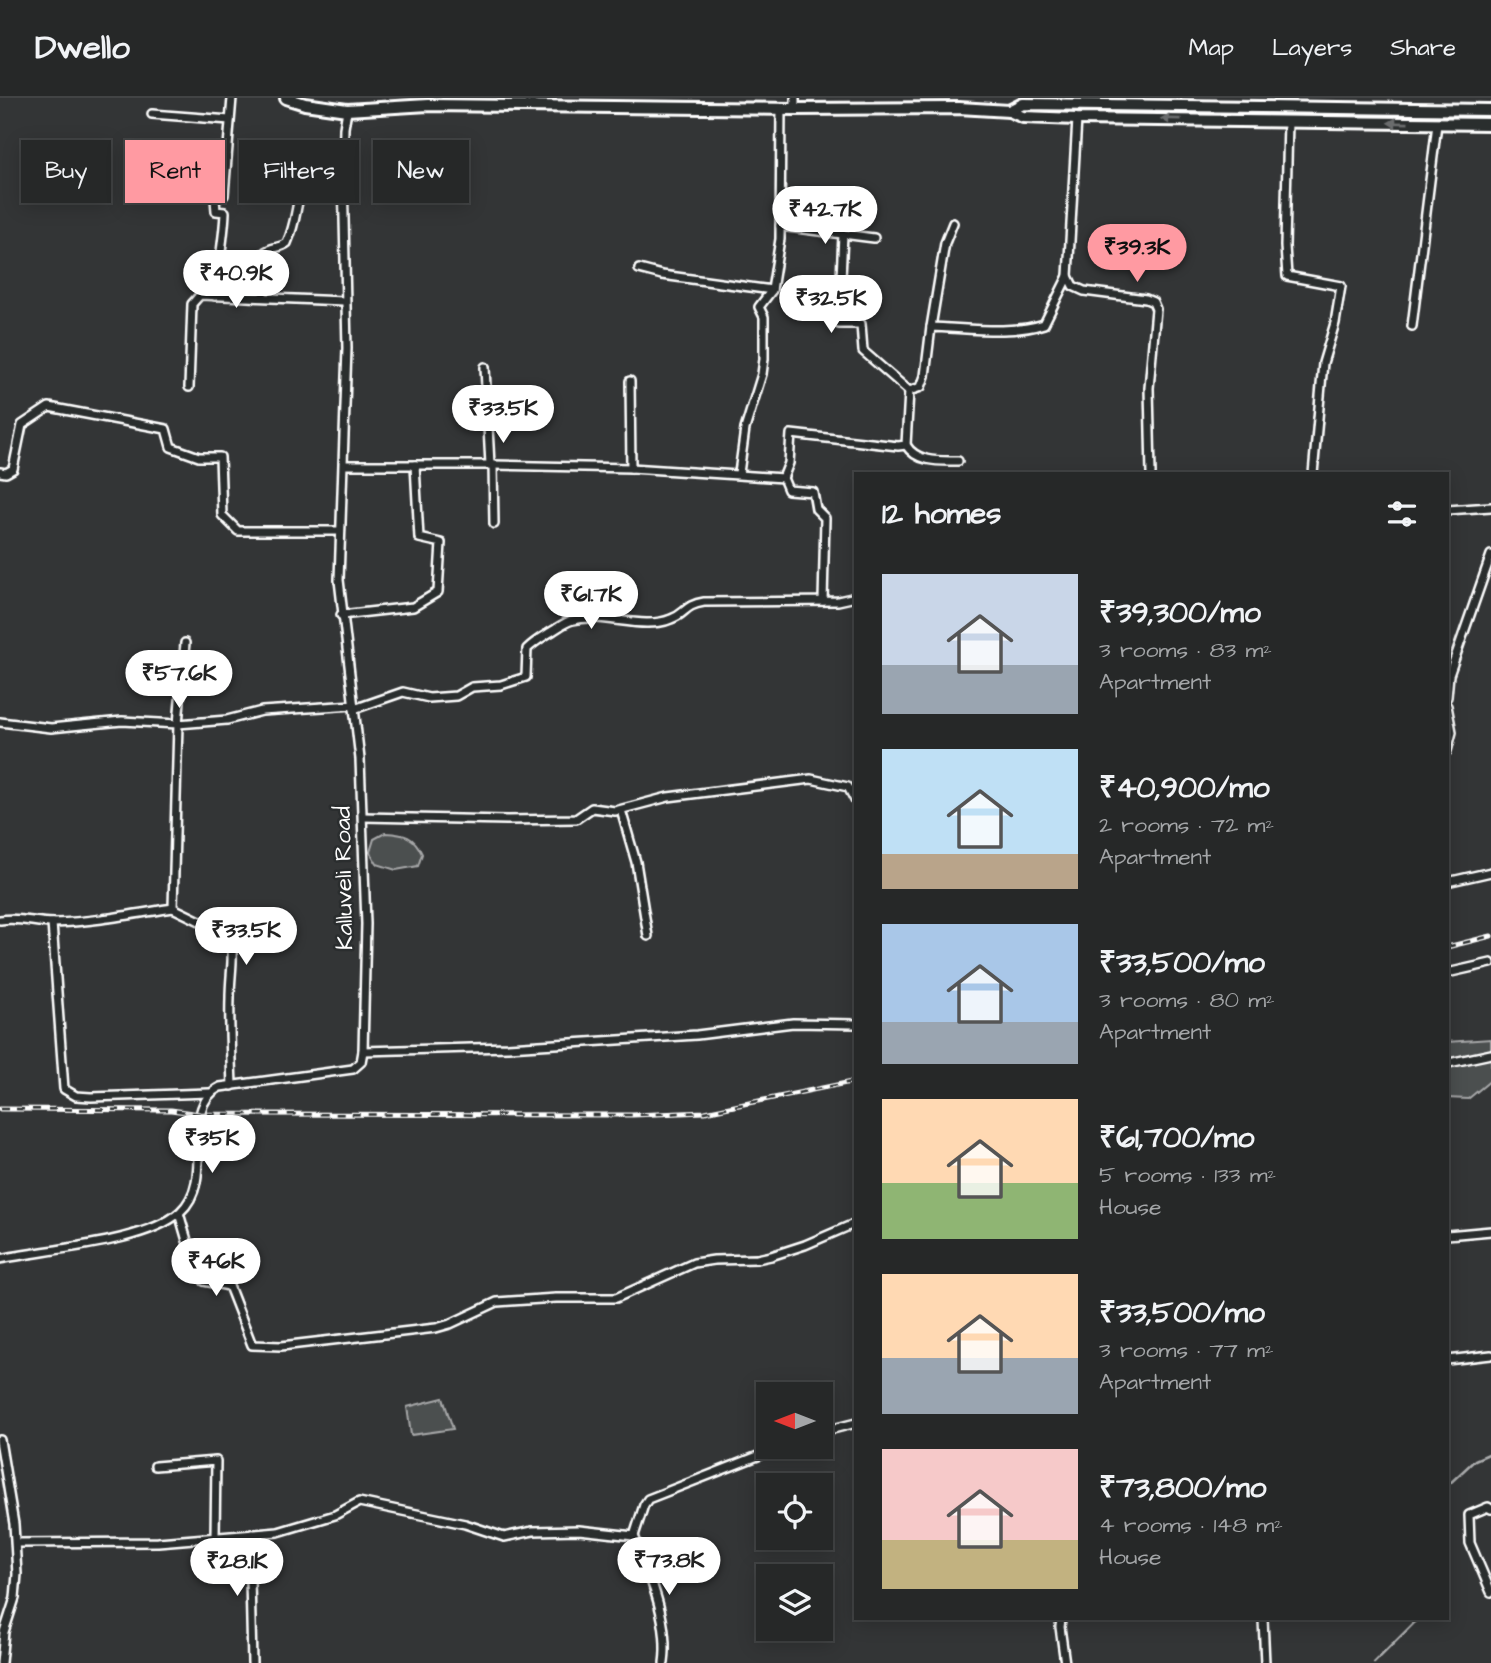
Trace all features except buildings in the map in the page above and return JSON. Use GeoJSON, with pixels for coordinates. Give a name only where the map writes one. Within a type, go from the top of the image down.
{"type":"FeatureCollection","features":[{"type":"Feature","properties":{"kind":"highway"},"geometry":{"type":"LineString","coordinates":[[286,98],[305,104],[348,110],[532,102],[781,108],[795,104],[1009,111],[1023,117],[1077,119],[1491,124]]}},
{"type":"Feature","properties":{"kind":"highway"},"geometry":{"type":"LineString","coordinates":[[418,98],[428,105]]}},
{"type":"Feature","properties":{"kind":"highway"},"geometry":{"type":"LineString","coordinates":[[1009,111],[1023,104],[1048,101],[1382,103],[1491,110]]}},
{"type":"Feature","properties":{"kind":"street"},"geometry":{"type":"LineString","coordinates":[[225,182],[232,98]]}},
{"type":"Feature","properties":{"kind":"street"},"geometry":{"type":"LineString","coordinates":[[739,473],[745,429],[764,359],[764,317],[759,307],[772,290],[780,239],[781,108]]}},
{"type":"Feature","properties":{"kind":"street","name":"Kalluveli Road"},"geometry":{"type":"LineString","coordinates":[[344,140],[348,110]]}},
{"type":"Feature","properties":{"kind":"street"},"geometry":{"type":"LineString","coordinates":[[152,114],[230,120]]}},
{"type":"Feature","properties":{"kind":"street"},"geometry":{"type":"LineString","coordinates":[[931,327],[1016,329],[1044,324],[1066,279],[1077,119]]}},
{"type":"Feature","properties":{"kind":"street"},"geometry":{"type":"LineString","coordinates":[[1288,121],[1285,246],[1287,276],[1341,286],[1335,323],[1323,363],[1313,472]]}},
{"type":"Feature","properties":{"kind":"street"},"geometry":{"type":"LineString","coordinates":[[1412,326],[1437,124]]}},
{"type":"Feature","properties":{"kind":"street"},"geometry":{"type":"LineString","coordinates":[[215,203],[216,211],[225,212],[215,296]]}},
{"type":"Feature","properties":{"kind":"street"},"geometry":{"type":"LineString","coordinates":[[263,297],[264,253],[287,243],[296,203]]}},
{"type":"Feature","properties":{"kind":"street","name":"Kalluveli Road"},"geometry":{"type":"LineString","coordinates":[[343,203],[346,348],[339,580],[360,759],[363,817],[366,924],[363,1051]]}},
{"type":"Feature","properties":{"kind":"street"},"geometry":{"type":"LineString","coordinates":[[909,391],[921,387],[925,376],[945,243],[953,223]]}},
{"type":"Feature","properties":{"kind":"street"},"geometry":{"type":"LineString","coordinates":[[780,226],[874,237]]}},
{"type":"Feature","properties":{"kind":"street"},"geometry":{"type":"LineString","coordinates":[[843,234],[839,324],[862,324],[863,351],[909,391]]}},
{"type":"Feature","properties":{"kind":"street"},"geometry":{"type":"LineString","coordinates":[[639,269],[662,275],[772,290]]}},
{"type":"Feature","properties":{"kind":"street"},"geometry":{"type":"LineString","coordinates":[[1066,279],[1084,291],[1153,302],[1156,309],[1148,401],[1151,472]]}},
{"type":"Feature","properties":{"kind":"street"},"geometry":{"type":"LineString","coordinates":[[189,387],[191,304],[200,295],[344,301]]}},
{"type":"Feature","properties":{"kind":"street"},"geometry":{"type":"LineString","coordinates":[[485,367],[494,524]]}},
{"type":"Feature","properties":{"kind":"street"},"geometry":{"type":"LineString","coordinates":[[630,382],[631,468]]}},
{"type":"Feature","properties":{"kind":"street"},"geometry":{"type":"LineString","coordinates":[[909,391],[906,445],[911,453],[932,461],[958,461]]}},
{"type":"Feature","properties":{"kind":"street"},"geometry":{"type":"LineString","coordinates":[[0,472],[6,473],[13,469],[22,425],[49,407],[166,429],[171,447],[199,457],[220,457],[222,515],[237,531],[340,531]]}},
{"type":"Feature","properties":{"kind":"street"},"geometry":{"type":"LineString","coordinates":[[823,601],[825,518],[816,509],[813,492],[788,490],[783,478],[789,463],[791,433],[906,445]]}},
{"type":"Feature","properties":{"kind":"street"},"geometry":{"type":"LineString","coordinates":[[344,465],[631,468],[739,473],[783,478]]}},
{"type":"Feature","properties":{"kind":"street"},"geometry":{"type":"LineString","coordinates":[[341,615],[413,607],[438,592],[441,544],[419,538],[415,465]]}},
{"type":"Feature","properties":{"kind":"street"},"geometry":{"type":"LineString","coordinates":[[1449,510],[1491,507]]}},
{"type":"Feature","properties":{"kind":"street"},"geometry":{"type":"LineString","coordinates":[[1449,672],[1491,555]]}},
{"type":"Feature","properties":{"kind":"street"},"geometry":{"type":"LineString","coordinates":[[0,722],[51,728],[122,721],[178,724],[227,720],[262,711],[354,707],[403,692],[429,698],[456,696],[472,687],[501,685],[526,677],[527,649],[533,642],[575,619],[591,617],[640,623],[671,619],[690,604],[704,602],[838,601],[854,597]]}},
{"type":"Feature","properties":{"kind":"street"},"geometry":{"type":"LineString","coordinates":[[173,908],[178,724],[185,643]]}},
{"type":"Feature","properties":{"kind":"street"},"geometry":{"type":"LineString","coordinates":[[1449,716],[1452,732],[1449,743]]}},
{"type":"Feature","properties":{"kind":"street"},"geometry":{"type":"LineString","coordinates":[[363,817],[576,819],[592,808],[615,811],[668,797],[811,779],[848,788],[854,798]]}},
{"type":"Feature","properties":{"kind":"street"},"geometry":{"type":"LineString","coordinates":[[621,810],[636,862],[648,936]]}},
{"type":"Feature","properties":{"kind":"street"},"geometry":{"type":"LineString","coordinates":[[1449,882],[1491,872]]}},
{"type":"Feature","properties":{"kind":"street"},"geometry":{"type":"LineString","coordinates":[[0,920],[17,918],[52,923],[173,908],[204,923],[220,920],[226,923],[234,954],[230,978],[229,1029],[232,1086]]}},
{"type":"Feature","properties":{"kind":"street"},"geometry":{"type":"LineString","coordinates":[[52,923],[64,1089],[76,1096],[209,1093],[220,1087],[354,1069],[361,1062],[363,1051],[508,1047],[697,1035],[793,1023],[854,1024]]}},
{"type":"Feature","properties":{"kind":"street"},"geometry":{"type":"LineString","coordinates":[[1449,973],[1491,963]]}},
{"type":"Feature","properties":{"kind":"street"},"geometry":{"type":"LineString","coordinates":[[1449,1063],[1491,1054]]}},
{"type":"Feature","properties":{"kind":"street"},"geometry":{"type":"LineString","coordinates":[[0,1259],[142,1233],[179,1213],[193,1197],[198,1176],[200,1114],[209,1093]]}},
{"type":"Feature","properties":{"kind":"street"},"geometry":{"type":"LineString","coordinates":[[179,1213],[197,1272],[204,1282],[229,1286],[252,1345],[281,1346],[436,1328],[496,1302],[616,1298],[694,1263],[771,1256],[854,1224]]}},
{"type":"Feature","properties":{"kind":"street"},"geometry":{"type":"LineString","coordinates":[[1449,1235],[1491,1231]]}},
{"type":"Feature","properties":{"kind":"street"},"geometry":{"type":"LineString","coordinates":[[1449,1360],[1491,1355]]}},
{"type":"Feature","properties":{"kind":"street"},"geometry":{"type":"LineString","coordinates":[[833,1429],[854,1424]]}},
{"type":"Feature","properties":{"kind":"street"},"geometry":{"type":"LineString","coordinates":[[0,1440],[16,1543],[15,1598],[4,1632],[1,1663]]}},
{"type":"Feature","properties":{"kind":"street"},"geometry":{"type":"LineString","coordinates":[[664,1663],[665,1643],[661,1622],[649,1576],[634,1536],[644,1505],[649,1499],[756,1457]]}},
{"type":"Feature","properties":{"kind":"street"},"geometry":{"type":"LineString","coordinates":[[155,1466],[216,1461],[215,1536]]}},
{"type":"Feature","properties":{"kind":"street"},"geometry":{"type":"LineString","coordinates":[[16,1543],[158,1542],[278,1532],[335,1515],[359,1503],[465,1524],[504,1537],[533,1531],[579,1530],[634,1536]]}},
{"type":"Feature","properties":{"kind":"street"},"geometry":{"type":"LineString","coordinates":[[1491,1509],[1488,1507],[1469,1515],[1470,1543],[1491,1592]]}},
{"type":"Feature","properties":{"kind":"street"},"geometry":{"type":"LineString","coordinates":[[252,1534],[252,1663]]}},
{"type":"Feature","properties":{"kind":"street"},"geometry":{"type":"LineString","coordinates":[[1061,1620],[1065,1663]]}},
{"type":"Feature","properties":{"kind":"street"},"geometry":{"type":"LineString","coordinates":[[1263,1620],[1265,1663]]}},
{"type":"Feature","properties":{"kind":"shaded area"},"geometry":{"type":"Polygon","coordinates":[[[385,833],[403,835],[416,843],[422,854],[418,866],[396,870],[377,864],[370,852],[374,839],[385,833]]]}},
{"type":"Feature","properties":{"kind":"shaded area"},"geometry":{"type":"Polygon","coordinates":[[[1491,1039],[1491,1080],[1468,1099],[1449,1098],[1449,1042],[1491,1039]]]}},
{"type":"Feature","properties":{"kind":"shaded area"},"geometry":{"type":"Polygon","coordinates":[[[443,1398],[453,1429],[411,1435],[407,1407],[443,1398]]]}},
{"type":"Feature","properties":{"kind":"waterway"},"geometry":{"type":"LineString","coordinates":[[1449,1484],[1475,1460],[1491,1453]]}},
{"type":"Feature","properties":{"kind":"waterway"},"geometry":{"type":"LineString","coordinates":[[1374,1663],[1417,1620]]}},
{"type":"Feature","properties":{"kind":"railway"},"geometry":{"type":"LineString","coordinates":[[1449,946],[1491,936]]}},
{"type":"Feature","properties":{"kind":"railway"},"geometry":{"type":"LineString","coordinates":[[0,1109],[171,1110],[200,1114],[633,1115],[705,1112],[854,1081]]}}]}
